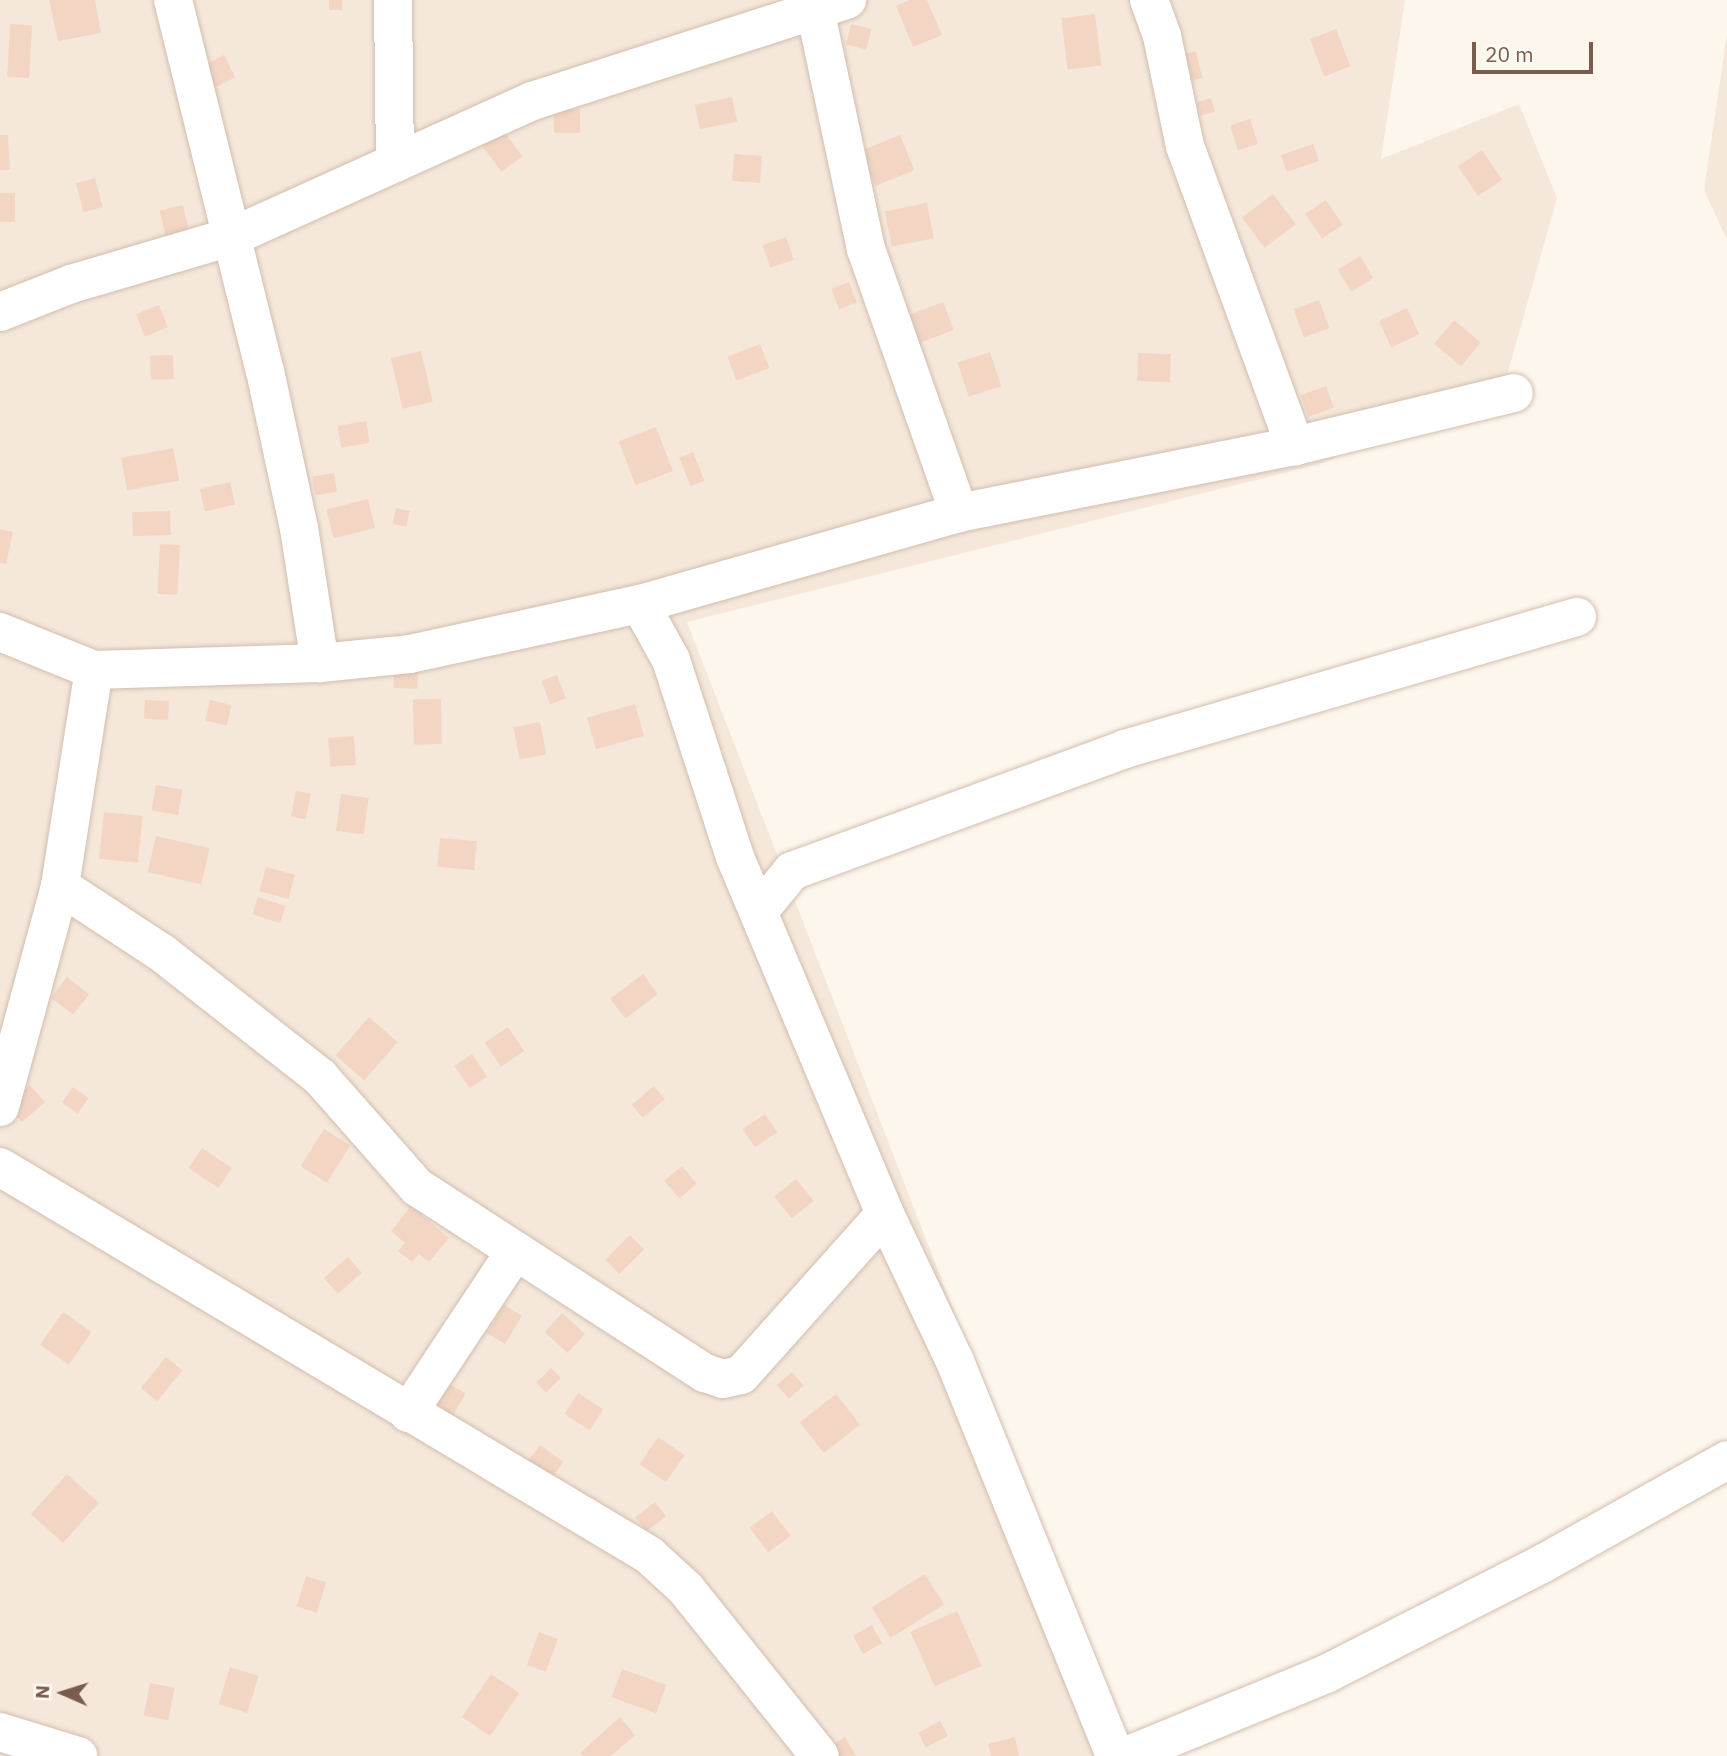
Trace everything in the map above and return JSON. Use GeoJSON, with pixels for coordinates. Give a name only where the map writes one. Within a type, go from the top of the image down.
{"type":"FeatureCollection","features":[{"type":"Feature","properties":{"kind":"street"},"geometry":{"type":"LineString","coordinates":[[173,0],[299,528],[320,663]]}},
{"type":"Feature","properties":{"kind":"street"},"geometry":{"type":"LineString","coordinates":[[393,0],[395,163]]}},
{"type":"Feature","properties":{"kind":"street"},"geometry":{"type":"LineString","coordinates":[[1149,0],[1163,36],[1185,146],[1295,446]]}},
{"type":"Feature","properties":{"kind":"street"},"geometry":{"type":"LineString","coordinates":[[0,312],[71,284],[231,237],[532,101],[825,3],[866,248],[958,513]]}},
{"type":"Feature","properties":{"kind":"street"},"geometry":{"type":"LineString","coordinates":[[0,632],[94,670],[320,663],[410,654],[640,604],[958,513],[1295,446],[1514,393]]}},
{"type":"Feature","properties":{"kind":"street"},"geometry":{"type":"LineString","coordinates":[[640,604],[671,660],[736,858],[885,1214],[954,1359],[1115,1756]]}},
{"type":"Feature","properties":{"kind":"street"},"geometry":{"type":"LineString","coordinates":[[759,911],[792,871],[1125,749],[1577,617]]}},
{"type":"Feature","properties":{"kind":"street"},"geometry":{"type":"LineString","coordinates":[[0,1107],[6,1055],[60,886],[94,670]]}},
{"type":"Feature","properties":{"kind":"street"},"geometry":{"type":"LineString","coordinates":[[736,858],[792,871]]}},
{"type":"Feature","properties":{"kind":"street"},"geometry":{"type":"LineString","coordinates":[[60,886],[162,953],[320,1077],[417,1187],[514,1253],[705,1373],[723,1379],[741,1374],[885,1214]]}},
{"type":"Feature","properties":{"kind":"street"},"geometry":{"type":"LineString","coordinates":[[0,1167],[669,1571],[820,1756]]}},
{"type":"Feature","properties":{"kind":"street"},"geometry":{"type":"LineString","coordinates":[[408,1413],[514,1253]]}},
{"type":"Feature","properties":{"kind":"street"},"geometry":{"type":"LineString","coordinates":[[1126,1756],[1328,1672],[1542,1564],[1727,1460]]}},
{"type":"Feature","properties":{"kind":"street"},"geometry":{"type":"LineString","coordinates":[[0,1732],[78,1756]]}},
{"type":"Feature","properties":{"kind":"shaded area"},"geometry":{"type":"Polygon","coordinates":[[[0,0],[1405,0],[1381,159],[1519,104],[1557,198],[1504,386],[1320,464],[687,622],[1126,1756],[0,1756],[0,0]]]}},
{"type":"Feature","properties":{"kind":"shaded area"},"geometry":{"type":"Polygon","coordinates":[[[1727,34],[1727,240],[1704,190],[1727,34]]]}},
{"type":"Feature","properties":{"kind":"building"},"geometry":{"type":"Polygon","coordinates":[[[49,0],[95,0],[101,33],[58,41],[49,0]]]}},
{"type":"Feature","properties":{"kind":"building"},"geometry":{"type":"Polygon","coordinates":[[[329,0],[342,0],[342,10],[329,10],[329,0]]]}},
{"type":"Feature","properties":{"kind":"building"},"geometry":{"type":"Polygon","coordinates":[[[910,0],[927,0],[942,35],[913,47],[896,6],[910,0]]]}},
{"type":"Feature","properties":{"kind":"building"},"geometry":{"type":"Polygon","coordinates":[[[1095,14],[1101,66],[1068,70],[1061,18],[1095,14]]]}},
{"type":"Feature","properties":{"kind":"building"},"geometry":{"type":"Polygon","coordinates":[[[10,24],[32,25],[29,78],[7,77],[10,24]]]}},
{"type":"Feature","properties":{"kind":"building"},"geometry":{"type":"Polygon","coordinates":[[[851,24],[871,29],[866,49],[846,44],[851,24]]]}},
{"type":"Feature","properties":{"kind":"building"},"geometry":{"type":"Polygon","coordinates":[[[1336,29],[1350,66],[1324,76],[1310,39],[1336,29]]]}},
{"type":"Feature","properties":{"kind":"building"},"geometry":{"type":"Polygon","coordinates":[[[1196,51],[1202,78],[1179,84],[1173,56],[1196,51]]]}},
{"type":"Feature","properties":{"kind":"building"},"geometry":{"type":"Polygon","coordinates":[[[224,55],[235,77],[216,87],[204,65],[224,55]]]}},
{"type":"Feature","properties":{"kind":"building"},"geometry":{"type":"Polygon","coordinates":[[[732,97],[737,121],[700,129],[695,105],[732,97]]]}},
{"type":"Feature","properties":{"kind":"building"},"geometry":{"type":"Polygon","coordinates":[[[1211,98],[1215,111],[1201,116],[1197,102],[1211,98]]]}},
{"type":"Feature","properties":{"kind":"building"},"geometry":{"type":"Polygon","coordinates":[[[554,109],[580,109],[580,133],[554,133],[554,109]]]}},
{"type":"Feature","properties":{"kind":"building"},"geometry":{"type":"Polygon","coordinates":[[[1250,119],[1258,144],[1238,150],[1230,125],[1250,119]]]}},
{"type":"Feature","properties":{"kind":"building"},"geometry":{"type":"Polygon","coordinates":[[[502,129],[522,156],[502,172],[481,145],[502,129]]]}},
{"type":"Feature","properties":{"kind":"building"},"geometry":{"type":"Polygon","coordinates":[[[0,135],[8,135],[10,170],[0,170],[0,135]]]}},
{"type":"Feature","properties":{"kind":"building"},"geometry":{"type":"Polygon","coordinates":[[[900,135],[914,170],[875,186],[861,151],[900,135]]]}},
{"type":"Feature","properties":{"kind":"building"},"geometry":{"type":"Polygon","coordinates":[[[1313,144],[1319,161],[1287,172],[1281,155],[1313,144]]]}},
{"type":"Feature","properties":{"kind":"building"},"geometry":{"type":"Polygon","coordinates":[[[1482,150],[1502,180],[1478,196],[1458,166],[1482,150]]]}},
{"type":"Feature","properties":{"kind":"building"},"geometry":{"type":"Polygon","coordinates":[[[734,154],[762,156],[760,183],[732,181],[734,154]]]}},
{"type":"Feature","properties":{"kind":"building"},"geometry":{"type":"Polygon","coordinates":[[[95,178],[103,207],[83,212],[76,183],[95,178]]]}},
{"type":"Feature","properties":{"kind":"building"},"geometry":{"type":"Polygon","coordinates":[[[0,193],[15,193],[15,222],[0,222],[0,193]]]}},
{"type":"Feature","properties":{"kind":"building"},"geometry":{"type":"Polygon","coordinates":[[[1273,194],[1296,224],[1265,248],[1242,217],[1273,194]]]}},
{"type":"Feature","properties":{"kind":"building"},"geometry":{"type":"Polygon","coordinates":[[[1326,200],[1343,225],[1322,239],[1305,214],[1326,200]]]}},
{"type":"Feature","properties":{"kind":"building"},"geometry":{"type":"Polygon","coordinates":[[[927,203],[934,238],[892,247],[885,211],[927,203]]]}},
{"type":"Feature","properties":{"kind":"building"},"geometry":{"type":"Polygon","coordinates":[[[183,205],[189,232],[166,238],[160,210],[183,205]]]}},
{"type":"Feature","properties":{"kind":"building"},"geometry":{"type":"Polygon","coordinates":[[[786,237],[794,260],[770,268],[762,245],[786,237]]]}},
{"type":"Feature","properties":{"kind":"building"},"geometry":{"type":"Polygon","coordinates":[[[1360,256],[1373,278],[1351,292],[1338,269],[1360,256]]]}},
{"type":"Feature","properties":{"kind":"building"},"geometry":{"type":"Polygon","coordinates":[[[849,282],[857,303],[839,309],[831,289],[849,282]]]}},
{"type":"Feature","properties":{"kind":"building"},"geometry":{"type":"Polygon","coordinates":[[[1319,300],[1329,328],[1304,337],[1294,309],[1319,300]]]}},
{"type":"Feature","properties":{"kind":"building"},"geometry":{"type":"Polygon","coordinates":[[[943,302],[954,330],[916,344],[906,316],[943,302]]]}},
{"type":"Feature","properties":{"kind":"building"},"geometry":{"type":"Polygon","coordinates":[[[159,305],[168,327],[145,337],[136,314],[159,305]]]}},
{"type":"Feature","properties":{"kind":"building"},"geometry":{"type":"Polygon","coordinates":[[[1407,308],[1419,334],[1391,347],[1379,321],[1407,308]]]}},
{"type":"Feature","properties":{"kind":"building"},"geometry":{"type":"Polygon","coordinates":[[[1454,320],[1481,342],[1461,366],[1434,344],[1454,320]]]}},
{"type":"Feature","properties":{"kind":"building"},"geometry":{"type":"Polygon","coordinates":[[[760,344],[769,368],[737,381],[727,357],[760,344]]]}},
{"type":"Feature","properties":{"kind":"building"},"geometry":{"type":"Polygon","coordinates":[[[421,351],[433,402],[402,409],[391,358],[421,351]]]}},
{"type":"Feature","properties":{"kind":"building"},"geometry":{"type":"Polygon","coordinates":[[[990,352],[1001,386],[969,397],[958,363],[990,352]]]}},
{"type":"Feature","properties":{"kind":"building"},"geometry":{"type":"Polygon","coordinates":[[[1138,353],[1171,354],[1170,382],[1137,381],[1138,353]]]}},
{"type":"Feature","properties":{"kind":"building"},"geometry":{"type":"Polygon","coordinates":[[[173,355],[174,379],[151,380],[150,356],[173,355]]]}},
{"type":"Feature","properties":{"kind":"building"},"geometry":{"type":"Polygon","coordinates":[[[1326,386],[1334,408],[1308,417],[1301,395],[1326,386]]]}},
{"type":"Feature","properties":{"kind":"building"},"geometry":{"type":"Polygon","coordinates":[[[366,421],[370,443],[341,448],[337,426],[366,421]]]}},
{"type":"Feature","properties":{"kind":"building"},"geometry":{"type":"Polygon","coordinates":[[[656,427],[673,471],[636,485],[619,441],[656,427]]]}},
{"type":"Feature","properties":{"kind":"building"},"geometry":{"type":"Polygon","coordinates":[[[173,448],[179,480],[127,491],[121,458],[173,448]]]}},
{"type":"Feature","properties":{"kind":"building"},"geometry":{"type":"Polygon","coordinates":[[[693,452],[705,481],[691,486],[679,458],[693,452]]]}},
{"type":"Feature","properties":{"kind":"building"},"geometry":{"type":"Polygon","coordinates":[[[334,473],[337,492],[315,495],[312,476],[334,473]]]}},
{"type":"Feature","properties":{"kind":"building"},"geometry":{"type":"Polygon","coordinates":[[[230,482],[235,504],[205,511],[200,489],[230,482]]]}},
{"type":"Feature","properties":{"kind":"building"},"geometry":{"type":"Polygon","coordinates":[[[368,499],[375,528],[334,539],[326,509],[368,499]]]}},
{"type":"Feature","properties":{"kind":"building"},"geometry":{"type":"Polygon","coordinates":[[[396,508],[410,511],[406,527],[393,524],[396,508]]]}},
{"type":"Feature","properties":{"kind":"building"},"geometry":{"type":"Polygon","coordinates":[[[170,511],[171,535],[133,536],[132,512],[170,511]]]}},
{"type":"Feature","properties":{"kind":"building"},"geometry":{"type":"Polygon","coordinates":[[[0,529],[13,532],[6,564],[0,563],[0,529]]]}},
{"type":"Feature","properties":{"kind":"building"},"geometry":{"type":"Polygon","coordinates":[[[160,544],[180,545],[177,595],[157,594],[160,544]]]}},
{"type":"Feature","properties":{"kind":"building"},"geometry":{"type":"Polygon","coordinates":[[[394,671],[418,672],[417,689],[393,688],[394,671]]]}},
{"type":"Feature","properties":{"kind":"building"},"geometry":{"type":"Polygon","coordinates":[[[557,675],[566,698],[550,704],[541,681],[557,675]]]}},
{"type":"Feature","properties":{"kind":"building"},"geometry":{"type":"Polygon","coordinates":[[[413,699],[441,699],[442,744],[414,744],[413,699]]]}},
{"type":"Feature","properties":{"kind":"building"},"geometry":{"type":"Polygon","coordinates":[[[145,700],[169,701],[168,720],[144,719],[145,700]]]}},
{"type":"Feature","properties":{"kind":"building"},"geometry":{"type":"Polygon","coordinates":[[[210,700],[231,705],[227,725],[205,720],[210,700]]]}},
{"type":"Feature","properties":{"kind":"building"},"geometry":{"type":"Polygon","coordinates":[[[635,704],[644,736],[596,750],[587,718],[635,704]]]}},
{"type":"Feature","properties":{"kind":"building"},"geometry":{"type":"Polygon","coordinates":[[[540,722],[546,754],[520,760],[513,727],[540,722]]]}},
{"type":"Feature","properties":{"kind":"building"},"geometry":{"type":"Polygon","coordinates":[[[354,736],[356,765],[330,767],[328,738],[354,736]]]}},
{"type":"Feature","properties":{"kind":"building"},"geometry":{"type":"Polygon","coordinates":[[[156,785],[183,790],[178,815],[151,811],[156,785]]]}},
{"type":"Feature","properties":{"kind":"building"},"geometry":{"type":"Polygon","coordinates":[[[296,791],[311,794],[306,819],[291,817],[296,791]]]}},
{"type":"Feature","properties":{"kind":"building"},"geometry":{"type":"Polygon","coordinates":[[[341,794],[369,798],[364,835],[336,831],[341,794]]]}},
{"type":"Feature","properties":{"kind":"building"},"geometry":{"type":"Polygon","coordinates":[[[104,812],[143,816],[138,863],[99,859],[104,812]]]}},
{"type":"Feature","properties":{"kind":"building"},"geometry":{"type":"Polygon","coordinates":[[[156,836],[210,848],[201,884],[148,872],[156,836]]]}},
{"type":"Feature","properties":{"kind":"building"},"geometry":{"type":"Polygon","coordinates":[[[440,838],[477,841],[474,870],[437,867],[440,838]]]}},
{"type":"Feature","properties":{"kind":"building"},"geometry":{"type":"Polygon","coordinates":[[[266,867],[295,875],[289,899],[260,891],[266,867]]]}},
{"type":"Feature","properties":{"kind":"building"},"geometry":{"type":"Polygon","coordinates":[[[258,897],[286,906],[280,923],[252,914],[258,897]]]}},
{"type":"Feature","properties":{"kind":"building"},"geometry":{"type":"Polygon","coordinates":[[[643,974],[658,994],[625,1019],[610,999],[643,974]]]}},
{"type":"Feature","properties":{"kind":"building"},"geometry":{"type":"Polygon","coordinates":[[[67,977],[89,994],[73,1015],[51,997],[67,977]]]}},
{"type":"Feature","properties":{"kind":"building"},"geometry":{"type":"Polygon","coordinates":[[[369,1017],[398,1042],[364,1080],[336,1055],[369,1017]]]}},
{"type":"Feature","properties":{"kind":"building"},"geometry":{"type":"Polygon","coordinates":[[[508,1027],[524,1051],[501,1067],[485,1043],[508,1027]]]}},
{"type":"Feature","properties":{"kind":"building"},"geometry":{"type":"Polygon","coordinates":[[[472,1054],[487,1076],[470,1088],[455,1066],[472,1054]]]}},
{"type":"Feature","properties":{"kind":"building"},"geometry":{"type":"Polygon","coordinates":[[[30,1085],[45,1103],[22,1122],[7,1104],[30,1085]]]}},
{"type":"Feature","properties":{"kind":"building"},"geometry":{"type":"Polygon","coordinates":[[[654,1086],[665,1099],[643,1118],[632,1105],[654,1086]]]}},
{"type":"Feature","properties":{"kind":"building"},"geometry":{"type":"Polygon","coordinates":[[[73,1087],[89,1098],[78,1113],[62,1103],[73,1087]]]}},
{"type":"Feature","properties":{"kind":"building"},"geometry":{"type":"Polygon","coordinates":[[[765,1114],[777,1132],[755,1147],[743,1129],[765,1114]]]}},
{"type":"Feature","properties":{"kind":"building"},"geometry":{"type":"Polygon","coordinates":[[[324,1129],[350,1145],[327,1183],[301,1166],[324,1129]]]}},
{"type":"Feature","properties":{"kind":"building"},"geometry":{"type":"Polygon","coordinates":[[[202,1148],[232,1168],[218,1188],[189,1168],[202,1148]]]}},
{"type":"Feature","properties":{"kind":"building"},"geometry":{"type":"Polygon","coordinates":[[[682,1166],[697,1184],[679,1198],[664,1181],[682,1166]]]}},
{"type":"Feature","properties":{"kind":"building"},"geometry":{"type":"Polygon","coordinates":[[[796,1179],[814,1201],[792,1218],[774,1197],[796,1179]]]}},
{"type":"Feature","properties":{"kind":"building"},"geometry":{"type":"Polygon","coordinates":[[[411,1206],[449,1238],[429,1262],[419,1254],[412,1262],[398,1251],[405,1243],[391,1231],[411,1206]]]}},
{"type":"Feature","properties":{"kind":"building"},"geometry":{"type":"Polygon","coordinates":[[[630,1235],[644,1249],[619,1274],[605,1260],[630,1235]]]}},
{"type":"Feature","properties":{"kind":"building"},"geometry":{"type":"Polygon","coordinates":[[[348,1257],[362,1273],[338,1294],[324,1278],[348,1257]]]}},
{"type":"Feature","properties":{"kind":"building"},"geometry":{"type":"Polygon","coordinates":[[[504,1305],[522,1316],[505,1344],[487,1333],[504,1305]]]}},
{"type":"Feature","properties":{"kind":"building"},"geometry":{"type":"Polygon","coordinates":[[[63,1312],[92,1332],[69,1365],[40,1345],[63,1312]]]}},
{"type":"Feature","properties":{"kind":"building"},"geometry":{"type":"Polygon","coordinates":[[[562,1313],[585,1334],[568,1353],[545,1332],[562,1313]]]}},
{"type":"Feature","properties":{"kind":"building"},"geometry":{"type":"Polygon","coordinates":[[[166,1357],[182,1370],[157,1401],[141,1388],[166,1357]]]}},
{"type":"Feature","properties":{"kind":"building"},"geometry":{"type":"Polygon","coordinates":[[[551,1368],[561,1378],[546,1393],[536,1383],[551,1368]]]}},
{"type":"Feature","properties":{"kind":"building"},"geometry":{"type":"Polygon","coordinates":[[[792,1372],[804,1386],[789,1399],[777,1385],[792,1372]]]}},
{"type":"Feature","properties":{"kind":"building"},"geometry":{"type":"Polygon","coordinates":[[[447,1383],[465,1393],[449,1423],[431,1413],[447,1383]]]}},
{"type":"Feature","properties":{"kind":"building"},"geometry":{"type":"Polygon","coordinates":[[[578,1393],[603,1409],[590,1430],[564,1414],[578,1393]]]}},
{"type":"Feature","properties":{"kind":"building"},"geometry":{"type":"Polygon","coordinates":[[[836,1394],[860,1425],[824,1453],[800,1422],[836,1394]]]}},
{"type":"Feature","properties":{"kind":"building"},"geometry":{"type":"Polygon","coordinates":[[[658,1437],[685,1455],[666,1482],[640,1464],[658,1437]]]}},
{"type":"Feature","properties":{"kind":"building"},"geometry":{"type":"Polygon","coordinates":[[[540,1445],[563,1462],[551,1480],[527,1463],[540,1445]]]}},
{"type":"Feature","properties":{"kind":"building"},"geometry":{"type":"Polygon","coordinates":[[[67,1474],[99,1503],[63,1543],[31,1514],[67,1474]]]}},
{"type":"Feature","properties":{"kind":"building"},"geometry":{"type":"Polygon","coordinates":[[[655,1502],[666,1516],[646,1532],[635,1517],[655,1502]]]}},
{"type":"Feature","properties":{"kind":"building"},"geometry":{"type":"Polygon","coordinates":[[[772,1511],[791,1536],[768,1553],[750,1528],[772,1511]]]}},
{"type":"Feature","properties":{"kind":"building"},"geometry":{"type":"Polygon","coordinates":[[[925,1574],[944,1605],[891,1638],[872,1607],[925,1574]]]}},
{"type":"Feature","properties":{"kind":"building"},"geometry":{"type":"Polygon","coordinates":[[[306,1576],[326,1582],[317,1613],[297,1607],[306,1576]]]}},
{"type":"Feature","properties":{"kind":"building"},"geometry":{"type":"Polygon","coordinates":[[[957,1611],[981,1666],[935,1687],[910,1632],[957,1611]]]}},
{"type":"Feature","properties":{"kind":"building"},"geometry":{"type":"Polygon","coordinates":[[[872,1625],[882,1643],[863,1654],[853,1636],[872,1625]]]}},
{"type":"Feature","properties":{"kind":"building"},"geometry":{"type":"Polygon","coordinates":[[[539,1632],[558,1639],[546,1672],[527,1665],[539,1632]]]}},
{"type":"Feature","properties":{"kind":"building"},"geometry":{"type":"Polygon","coordinates":[[[230,1667],[259,1676],[247,1713],[219,1704],[230,1667]]]}},
{"type":"Feature","properties":{"kind":"building"},"geometry":{"type":"Polygon","coordinates":[[[622,1669],[666,1685],[656,1713],[612,1697],[622,1669]]]}},
{"type":"Feature","properties":{"kind":"building"},"geometry":{"type":"Polygon","coordinates":[[[491,1674],[519,1693],[490,1736],[462,1717],[491,1674]]]}},
{"type":"Feature","properties":{"kind":"building"},"geometry":{"type":"Polygon","coordinates":[[[150,1683],[175,1688],[168,1720],[144,1715],[150,1683]]]}},
{"type":"Feature","properties":{"kind":"building"},"geometry":{"type":"Polygon","coordinates":[[[620,1717],[635,1735],[611,1756],[583,1756],[580,1753],[620,1717]]]}},
{"type":"Feature","properties":{"kind":"building"},"geometry":{"type":"Polygon","coordinates":[[[940,1721],[948,1736],[926,1748],[918,1733],[940,1721]]]}},
{"type":"Feature","properties":{"kind":"building"},"geometry":{"type":"Polygon","coordinates":[[[845,1737],[856,1756],[837,1756],[831,1746],[845,1737]]]}},
{"type":"Feature","properties":{"kind":"building"},"geometry":{"type":"Polygon","coordinates":[[[1015,1737],[1019,1756],[991,1756],[988,1744],[1015,1737]]]}}]}
